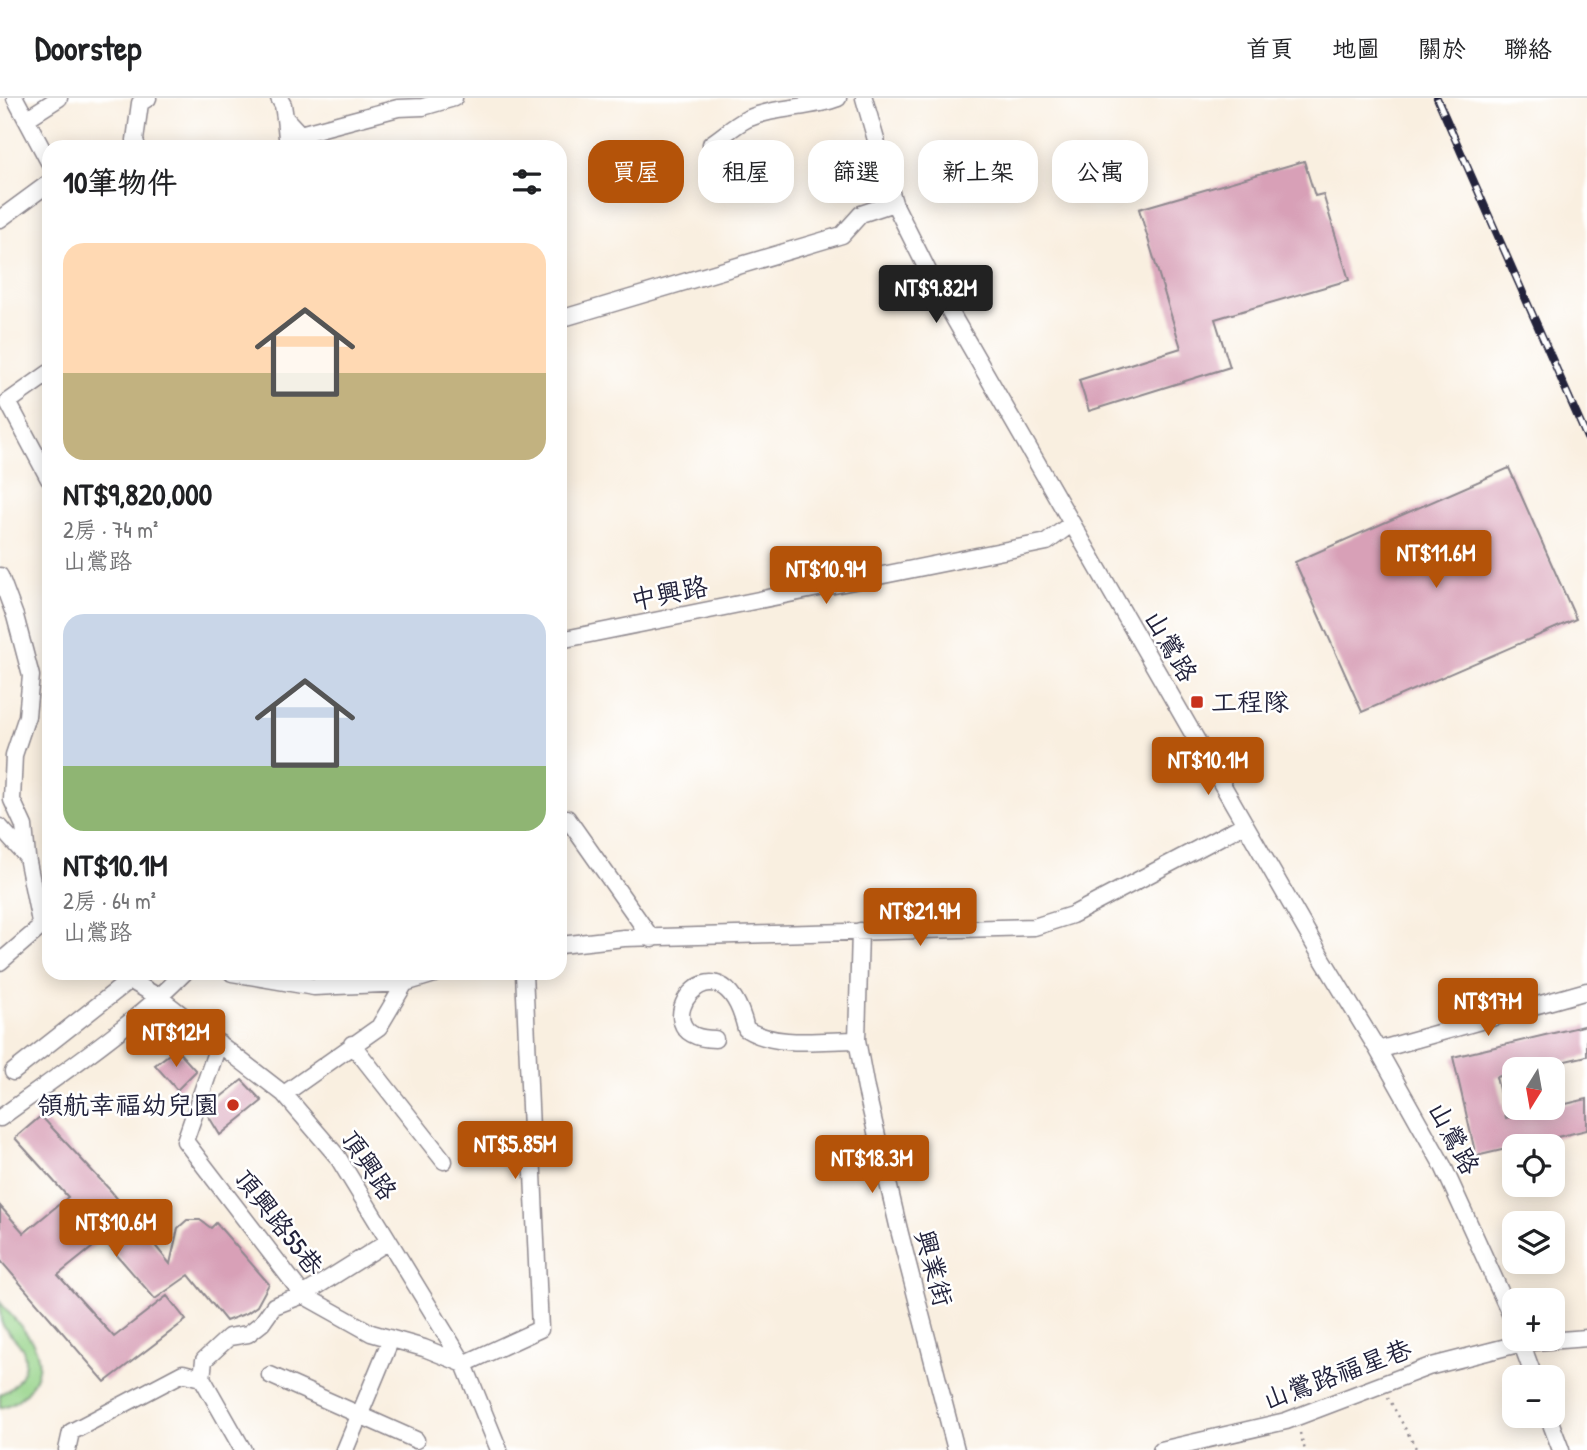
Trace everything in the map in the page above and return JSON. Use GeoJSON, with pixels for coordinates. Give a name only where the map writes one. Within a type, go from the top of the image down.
{"type":"FeatureCollection","features":[{"type":"Feature","properties":{"kind":"street"},"geometry":{"type":"LineString","coordinates":[[15,98],[42,149]]}},
{"type":"Feature","properties":{"kind":"street"},"geometry":{"type":"LineString","coordinates":[[26,119],[59,98]]}},
{"type":"Feature","properties":{"kind":"street"},"geometry":{"type":"LineString","coordinates":[[135,140],[139,103],[148,98]]}},
{"type":"Feature","properties":{"kind":"street"},"geometry":{"type":"LineString","coordinates":[[279,98],[283,105],[287,140]]}},
{"type":"Feature","properties":{"kind":"street"},"geometry":{"type":"LineString","coordinates":[[285,118],[300,134],[398,108],[423,107],[454,98]]}},
{"type":"Feature","properties":{"kind":"street"},"geometry":{"type":"LineString","coordinates":[[718,140],[747,119],[785,109],[826,103],[838,98]]}},
{"type":"Feature","properties":{"kind":"street","name":"山鶯路"},"geometry":{"type":"LineString","coordinates":[[864,98],[876,140]]}},
{"type":"Feature","properties":{"kind":"street"},"geometry":{"type":"LineString","coordinates":[[0,219],[42,188]]}},
{"type":"Feature","properties":{"kind":"street"},"geometry":{"type":"LineString","coordinates":[[567,317],[842,235],[861,214],[894,203]]}},
{"type":"Feature","properties":{"kind":"street","name":"山鶯路"},"geometry":{"type":"LineString","coordinates":[[894,203],[936,287],[1071,524],[1443,1166],[1502,1296]]}},
{"type":"Feature","properties":{"kind":"street"},"geometry":{"type":"LineString","coordinates":[[42,378],[8,402],[42,467]]}},
{"type":"Feature","properties":{"kind":"street","name":"中興路"},"geometry":{"type":"LineString","coordinates":[[567,639],[1046,542],[1071,524]]}},
{"type":"Feature","properties":{"kind":"street"},"geometry":{"type":"LineString","coordinates":[[0,576],[15,616],[31,676],[27,716],[14,755],[12,800],[24,826],[27,857],[42,911]]}},
{"type":"Feature","properties":{"kind":"street"},"geometry":{"type":"LineString","coordinates":[[567,818],[652,939]]}},
{"type":"Feature","properties":{"kind":"street"},"geometry":{"type":"LineString","coordinates":[[567,944],[624,938],[1034,927],[1072,915],[1245,824]]}},
{"type":"Feature","properties":{"kind":"street"},"geometry":{"type":"LineString","coordinates":[[0,827],[27,857]]}},
{"type":"Feature","properties":{"kind":"street"},"geometry":{"type":"LineString","coordinates":[[0,962],[42,929]]}},
{"type":"Feature","properties":{"kind":"street","name":"興業街"},"geometry":{"type":"LineString","coordinates":[[860,931],[857,1041],[899,1230],[956,1450]]}},
{"type":"Feature","properties":{"kind":"street"},"geometry":{"type":"LineString","coordinates":[[13,1072],[123,980]]}},
{"type":"Feature","properties":{"kind":"street","name":"頂興路"},"geometry":{"type":"LineString","coordinates":[[136,980],[284,1094],[337,1156],[464,1364],[499,1450]]}},
{"type":"Feature","properties":{"kind":"street"},"geometry":{"type":"LineString","coordinates":[[0,1118],[110,1038],[160,998],[177,980]]}},
{"type":"Feature","properties":{"kind":"street"},"geometry":{"type":"LineString","coordinates":[[273,980],[314,987],[368,980]]}},
{"type":"Feature","properties":{"kind":"street"},"geometry":{"type":"LineString","coordinates":[[383,980],[405,983],[415,980]]}},
{"type":"Feature","properties":{"kind":"street"},"geometry":{"type":"LineString","coordinates":[[464,1364],[540,1329],[524,980]]}},
{"type":"Feature","properties":{"kind":"street"},"geometry":{"type":"LineString","coordinates":[[284,1094],[379,1027],[405,983]]}},
{"type":"Feature","properties":{"kind":"street"},"geometry":{"type":"LineString","coordinates":[[715,1039],[699,1036],[685,1029],[681,1019],[682,1007],[688,993],[701,984],[713,983],[730,991],[741,1008],[746,1029],[758,1036],[793,1040],[857,1041]]}},
{"type":"Feature","properties":{"kind":"street"},"geometry":{"type":"LineString","coordinates":[[1378,1050],[1587,991]]}},
{"type":"Feature","properties":{"kind":"street","name":"頂興路55巷"},"geometry":{"type":"LineString","coordinates":[[219,1043],[185,1141],[303,1295],[371,1333],[424,1348],[464,1364]]}},
{"type":"Feature","properties":{"kind":"street"},"geometry":{"type":"LineString","coordinates":[[352,1044],[444,1161]]}},
{"type":"Feature","properties":{"kind":"street"},"geometry":{"type":"LineString","coordinates":[[243,1450],[202,1378],[204,1360],[229,1337],[247,1334],[262,1323],[274,1306],[303,1295],[389,1241]]}},
{"type":"Feature","properties":{"kind":"street","name":"山鶯路福星巷"},"geometry":{"type":"LineString","coordinates":[[1565,1339],[1587,1338]]}},
{"type":"Feature","properties":{"kind":"street"},"geometry":{"type":"LineString","coordinates":[[345,1450],[391,1339]]}},
{"type":"Feature","properties":{"kind":"street","name":"山鶯路福星巷"},"geometry":{"type":"LineString","coordinates":[[1161,1450],[1286,1421],[1428,1367],[1502,1346]]}},
{"type":"Feature","properties":{"kind":"street"},"geometry":{"type":"LineString","coordinates":[[67,1450],[71,1432],[183,1373],[202,1378]]}},
{"type":"Feature","properties":{"kind":"street"},"geometry":{"type":"LineString","coordinates":[[270,1375],[416,1440]]}},
{"type":"Feature","properties":{"kind":"street"},"geometry":{"type":"LineString","coordinates":[[1553,1428],[1561,1450]]}},
{"type":"Feature","properties":{"kind":"path"},"geometry":{"type":"LineString","coordinates":[[1382,1385],[1417,1450]]}},
{"type":"Feature","properties":{"kind":"green space"},"geometry":{"type":"Polygon","coordinates":[[[0,1302],[31,1339],[38,1355],[38,1365],[36,1375],[26,1393],[10,1405],[0,1408],[0,1394],[17,1382],[25,1364],[25,1357],[23,1350],[2,1324],[0,1302]]]}},
{"type":"Feature","properties":{"kind":"building"},"geometry":{"type":"Polygon","coordinates":[[[1304,161],[1315,196],[1323,194],[1349,280],[1215,319],[1230,367],[1089,411],[1079,380],[1181,348],[1139,209],[1304,161]]]}},
{"type":"Feature","properties":{"kind":"building"},"geometry":{"type":"Polygon","coordinates":[[[1509,468],[1576,619],[1362,712],[1295,562],[1509,468]]]}},
{"type":"Feature","properties":{"kind":"building"},"geometry":{"type":"Polygon","coordinates":[[[1587,1025],[1587,1056],[1565,1061],[1565,1057],[1502,1057],[1502,1076],[1496,1077],[1502,1102],[1502,1120],[1565,1120],[1565,1104],[1587,1099],[1587,1130],[1565,1135],[1502,1134],[1502,1150],[1476,1156],[1453,1057],[1587,1025]]]}},
{"type":"Feature","properties":{"kind":"building"},"geometry":{"type":"Polygon","coordinates":[[[176,1049],[196,1071],[177,1090],[155,1065],[176,1049]]]}},
{"type":"Feature","properties":{"kind":"building","name":"領航幸福幼兒園"},"geometry":{"type":"Polygon","coordinates":[[[242,1080],[262,1101],[220,1135],[206,1112],[208,1107],[242,1080]]]}},
{"type":"Feature","properties":{"kind":"building"},"geometry":{"type":"Polygon","coordinates":[[[41,1116],[111,1191],[170,1264],[178,1228],[187,1220],[200,1220],[211,1228],[216,1223],[269,1284],[257,1306],[226,1321],[189,1275],[155,1299],[103,1239],[58,1275],[114,1337],[167,1296],[186,1320],[105,1382],[0,1260],[0,1206],[24,1233],[68,1197],[15,1138],[41,1116]]]}},
{"type":"Feature","properties":{"kind":"railway"},"geometry":{"type":"LineString","coordinates":[[1437,98],[1587,438]]}},
{"type":"Feature","properties":{"kind":"place","name":"工程隊"},"geometry":{"type":"Point","coordinates":[1197,702]}},
{"type":"Feature","properties":{"kind":"place","name":"領航幸福幼兒園"},"geometry":{"type":"Point","coordinates":[233,1105]}}]}
